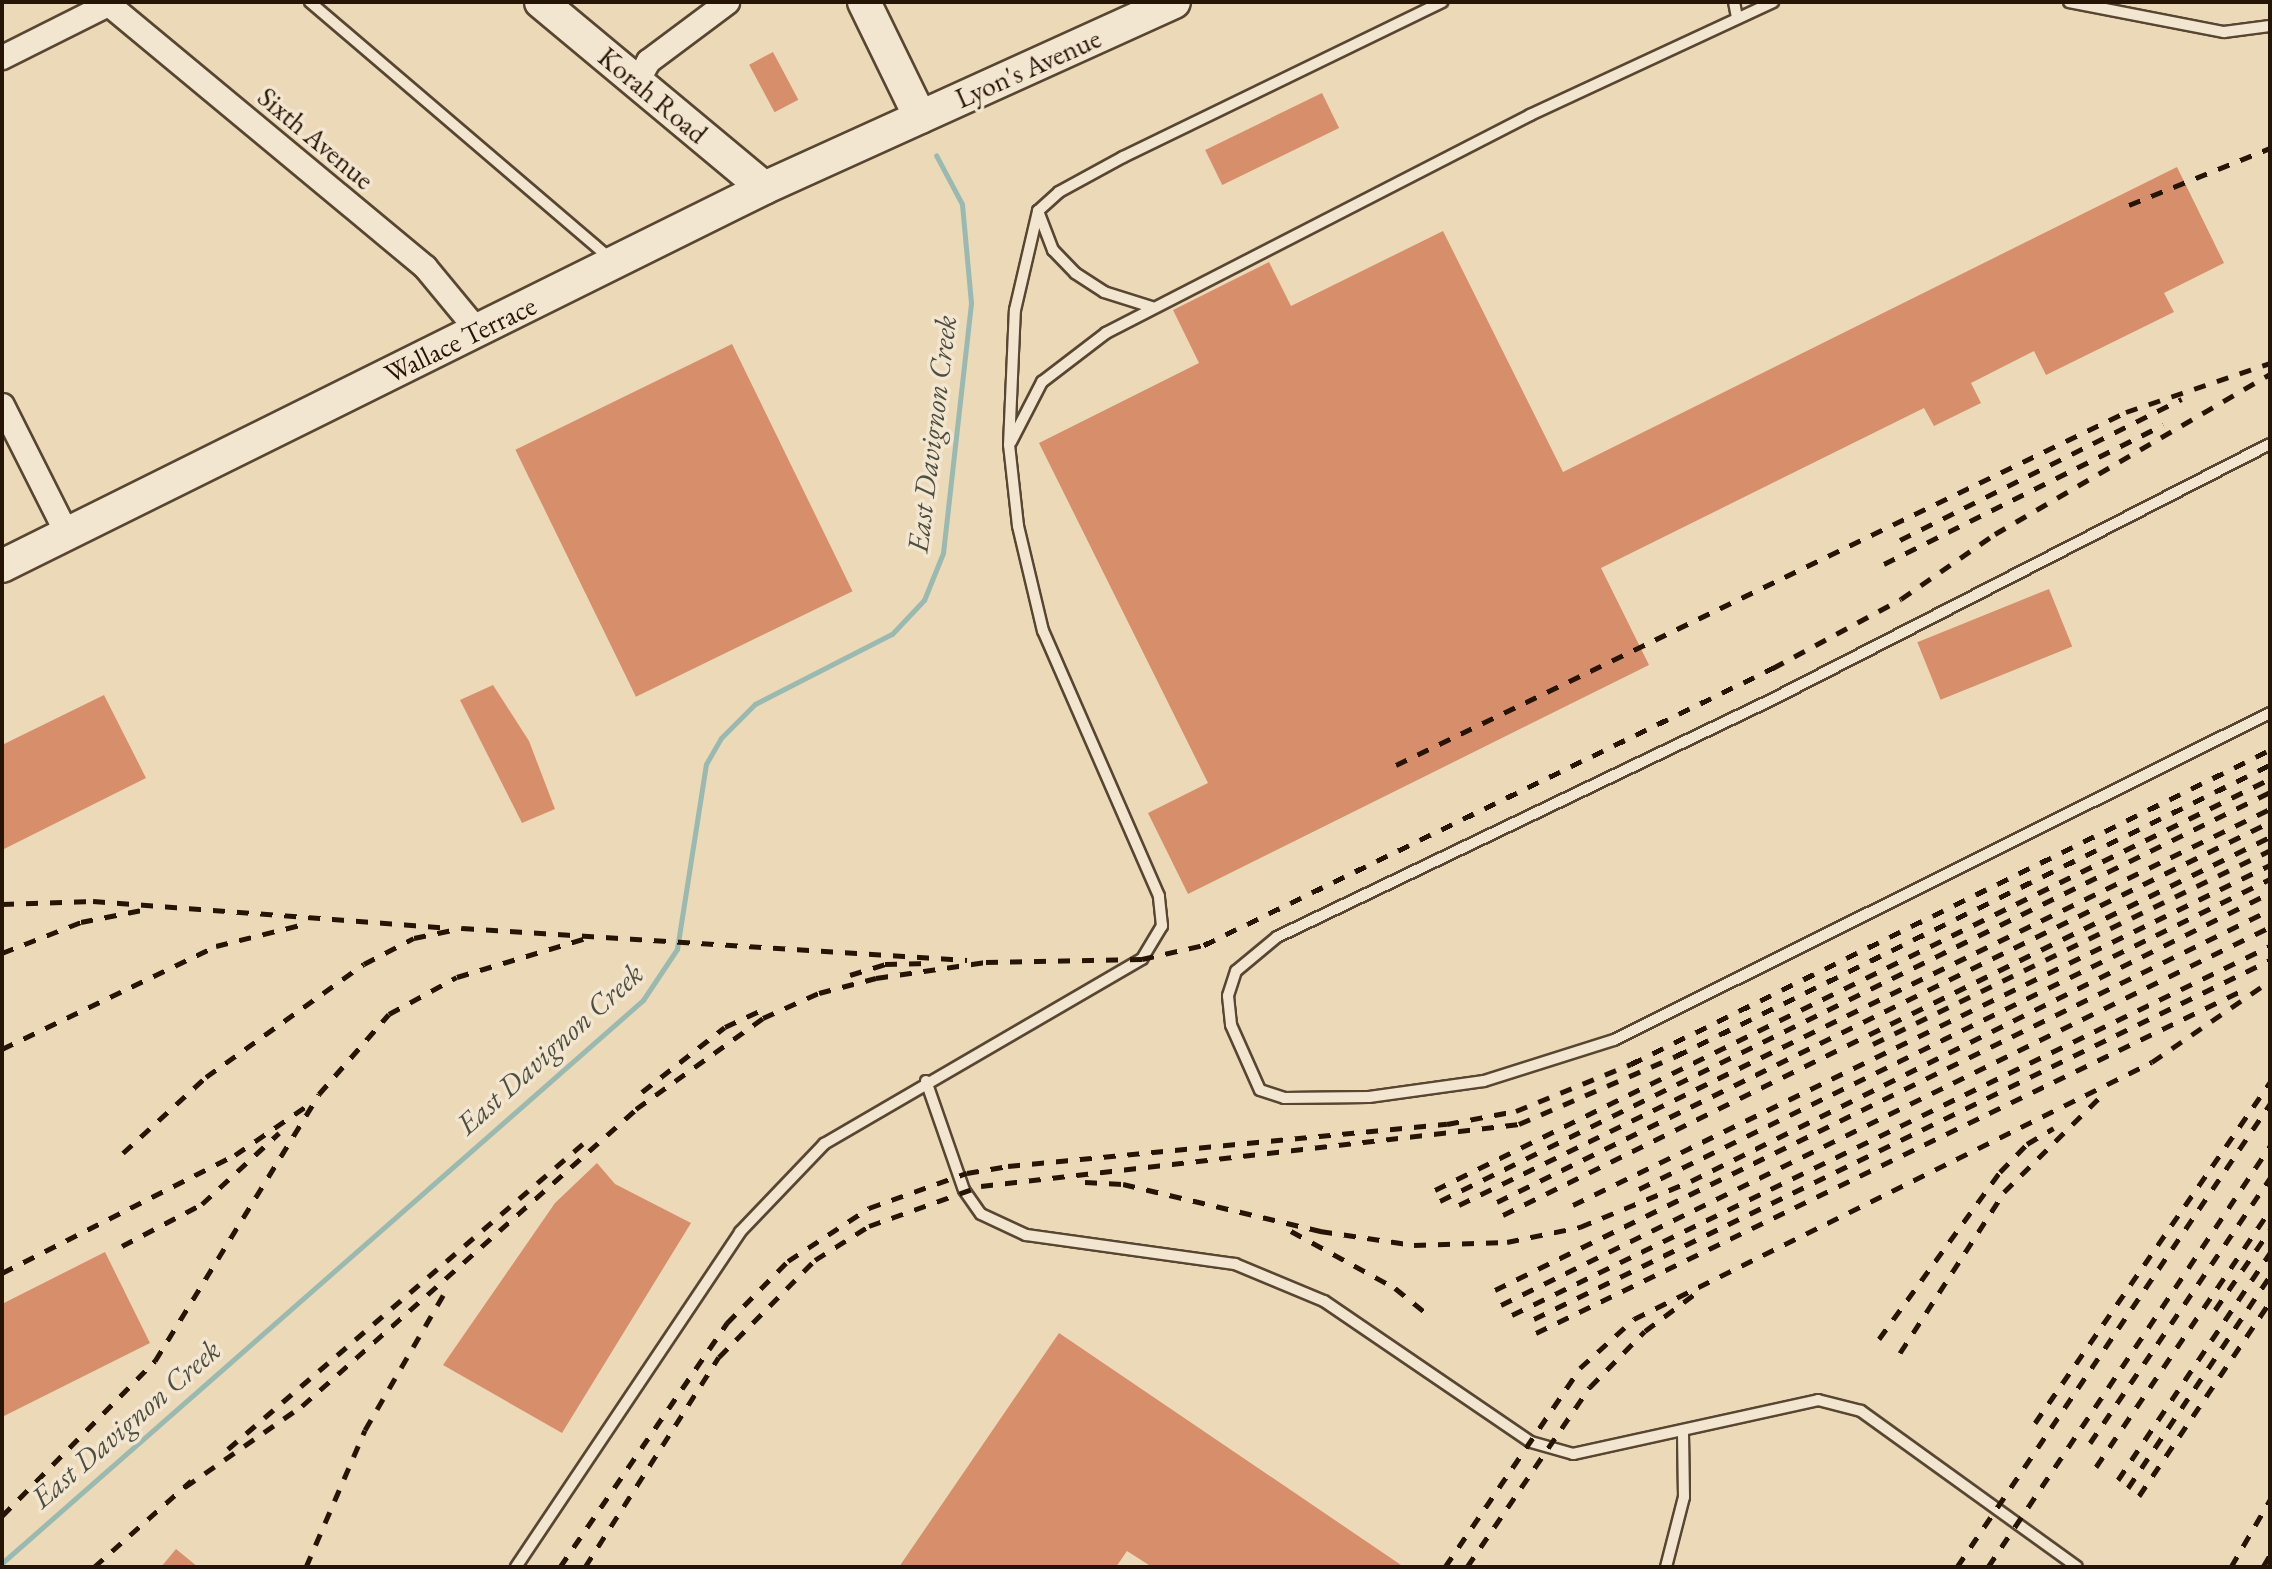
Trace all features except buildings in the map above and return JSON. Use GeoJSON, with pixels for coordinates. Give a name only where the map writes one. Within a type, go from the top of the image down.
{"type":"FeatureCollection","features":[{"type":"Feature","properties":{"kind":"main road","name":"Korah Road"},"geometry":{"type":"LineString","coordinates":[[541,2],[764,188]]}},
{"type":"Feature","properties":{"kind":"main road"},"geometry":{"type":"LineString","coordinates":[[864,2],[920,117]]}},
{"type":"Feature","properties":{"kind":"main road","name":"Lyon's Avenue"},"geometry":{"type":"LineString","coordinates":[[920,117],[1174,2]]}},
{"type":"Feature","properties":{"kind":"main road","name":"Wallace Terrace"},"geometry":{"type":"LineString","coordinates":[[2,566],[764,188],[920,117]]}},
{"type":"Feature","properties":{"kind":"street"},"geometry":{"type":"LineString","coordinates":[[637,81],[648,61],[727,2]]}},
{"type":"Feature","properties":{"kind":"street"},"geometry":{"type":"LineString","coordinates":[[2,57],[109,3]]}},
{"type":"Feature","properties":{"kind":"street","name":"Sixth Avenue"},"geometry":{"type":"LineString","coordinates":[[109,3],[425,267],[478,331]]}},
{"type":"Feature","properties":{"kind":"street"},"geometry":{"type":"LineString","coordinates":[[2,405],[67,534]]}},
{"type":"Feature","properties":{"kind":"lane"},"geometry":{"type":"LineString","coordinates":[[310,2],[615,262]]}},
{"type":"Feature","properties":{"kind":"lane"},"geometry":{"type":"LineString","coordinates":[[516,1567],[740,1232],[824,1144],[926,1081],[1142,959],[1162,926],[1159,896],[1044,631],[1018,526],[1009,445],[1015,310],[1038,211],[1059,192],[1123,157],[1442,2]]}},
{"type":"Feature","properties":{"kind":"lane"},"geometry":{"type":"LineString","coordinates":[[1734,2],[1737,18]]}},
{"type":"Feature","properties":{"kind":"lane"},"geometry":{"type":"LineString","coordinates":[[1009,445],[1042,382],[1152,307],[1773,2]]}},
{"type":"Feature","properties":{"kind":"lane"},"geometry":{"type":"LineString","coordinates":[[2068,2],[2224,32],[2270,26]]}},
{"type":"Feature","properties":{"kind":"lane"},"geometry":{"type":"LineString","coordinates":[[1038,211],[1053,250],[1075,273],[1104,292],[1152,307]]}},
{"type":"Feature","properties":{"kind":"lane"},"geometry":{"type":"LineString","coordinates":[[2270,444],[1770,700],[1277,937],[1236,971],[1228,996],[1231,1025],[1260,1090],[1284,1098],[1369,1097],[1484,1081],[1614,1040],[2270,713]]}},
{"type":"Feature","properties":{"kind":"lane"},"geometry":{"type":"LineString","coordinates":[[926,1081],[964,1190],[981,1214],[1026,1235],[1235,1264],[1324,1301],[1548,1448],[1573,1454],[1818,1400],[1861,1411],[2077,1567]]}},
{"type":"Feature","properties":{"kind":"lane"},"geometry":{"type":"LineString","coordinates":[[1666,1567],[1684,1497],[1683,1430]]}},
{"type":"Feature","properties":{"kind":"waterway","name":"East Davignon Creek"},"geometry":{"type":"LineString","coordinates":[[2,1563],[643,1000],[677,949],[706,764],[721,738],[755,704],[892,634],[924,600],[943,553],[971,303],[962,204],[936,155]]}},
{"type":"Feature","properties":{"kind":"railway"},"geometry":{"type":"LineString","coordinates":[[2129,205],[2270,148]]}},
{"type":"Feature","properties":{"kind":"railway"},"geometry":{"type":"LineString","coordinates":[[1396,765],[2126,412],[2270,363]]}},
{"type":"Feature","properties":{"kind":"railway"},"geometry":{"type":"LineString","coordinates":[[185,1487],[302,1406],[636,1109],[763,1018],[819,993],[876,978],[986,962],[1142,959],[1204,945],[1773,668],[1901,599],[1995,534],[2270,374]]}},
{"type":"Feature","properties":{"kind":"railway"},"geometry":{"type":"LineString","coordinates":[[1900,540],[2182,399]]}},
{"type":"Feature","properties":{"kind":"railway"},"geometry":{"type":"LineString","coordinates":[[1884,564],[2163,425]]}},
{"type":"Feature","properties":{"kind":"railway"},"geometry":{"type":"LineString","coordinates":[[560,1567],[727,1323],[788,1261],[869,1208],[967,1173],[1008,1166],[1447,1124],[1516,1111],[1631,1064],[2270,750]]}},
{"type":"Feature","properties":{"kind":"railway"},"geometry":{"type":"LineString","coordinates":[[585,1567],[719,1357],[815,1260],[869,1226],[981,1186],[1519,1124],[1676,1056],[2270,765]]}},
{"type":"Feature","properties":{"kind":"railway"},"geometry":{"type":"LineString","coordinates":[[1435,1190],[2270,779]]}},
{"type":"Feature","properties":{"kind":"railway"},"geometry":{"type":"LineString","coordinates":[[1440,1201],[2270,792]]}},
{"type":"Feature","properties":{"kind":"railway"},"geometry":{"type":"LineString","coordinates":[[1459,1205],[2270,809]]}},
{"type":"Feature","properties":{"kind":"railway"},"geometry":{"type":"LineString","coordinates":[[1497,1202],[2270,822]]}},
{"type":"Feature","properties":{"kind":"railway"},"geometry":{"type":"LineString","coordinates":[[1503,1215],[2270,837]]}},
{"type":"Feature","properties":{"kind":"railway"},"geometry":{"type":"LineString","coordinates":[[1873,1044],[2270,850]]}},
{"type":"Feature","properties":{"kind":"railway"},"geometry":{"type":"LineString","coordinates":[[1573,1205],[2270,865]]}},
{"type":"Feature","properties":{"kind":"railway"},"geometry":{"type":"LineString","coordinates":[[1639,1189],[2270,879]]}},
{"type":"Feature","properties":{"kind":"railway"},"geometry":{"type":"LineString","coordinates":[[1085,1182],[1123,1184],[1320,1231],[1414,1245],[1507,1242],[1580,1227],[1691,1181],[2270,893]]}},
{"type":"Feature","properties":{"kind":"railway"},"geometry":{"type":"LineString","coordinates":[[2,904],[93,901],[441,927]]}},
{"type":"Feature","properties":{"kind":"railway"},"geometry":{"type":"LineString","coordinates":[[2,953],[81,922],[142,910]]}},
{"type":"Feature","properties":{"kind":"railway"},"geometry":{"type":"LineString","coordinates":[[1495,1290],[2270,910]]}},
{"type":"Feature","properties":{"kind":"railway"},"geometry":{"type":"LineString","coordinates":[[2,1049],[216,946],[308,923]]}},
{"type":"Feature","properties":{"kind":"railway"},"geometry":{"type":"LineString","coordinates":[[1501,1305],[2270,927]]}},
{"type":"Feature","properties":{"kind":"railway"},"geometry":{"type":"LineString","coordinates":[[123,1153],[206,1077],[364,964],[414,938],[462,928],[967,960]]}},
{"type":"Feature","properties":{"kind":"railway"},"geometry":{"type":"LineString","coordinates":[[2,1516],[155,1361],[319,1094],[389,1014],[457,977],[583,939]]}},
{"type":"Feature","properties":{"kind":"railway"},"geometry":{"type":"LineString","coordinates":[[1512,1315],[2270,946]]}},
{"type":"Feature","properties":{"kind":"railway"},"geometry":{"type":"LineString","coordinates":[[1534,1319],[2270,960]]}},
{"type":"Feature","properties":{"kind":"railway"},"geometry":{"type":"LineString","coordinates":[[850,975],[885,964],[929,963]]}},
{"type":"Feature","properties":{"kind":"railway"},"geometry":{"type":"LineString","coordinates":[[1445,1567],[1580,1368],[1634,1319],[2152,1062],[2270,981]]}},
{"type":"Feature","properties":{"kind":"railway"},"geometry":{"type":"LineString","coordinates":[[1536,1333],[2245,989]]}},
{"type":"Feature","properties":{"kind":"railway"},"geometry":{"type":"LineString","coordinates":[[642,1092],[725,1027],[759,1011]]}},
{"type":"Feature","properties":{"kind":"railway"},"geometry":{"type":"LineString","coordinates":[[2035,1423],[2270,1082]]}},
{"type":"Feature","properties":{"kind":"railway"},"geometry":{"type":"LineString","coordinates":[[1900,1353],[2004,1192],[2102,1095]]}},
{"type":"Feature","properties":{"kind":"railway"},"geometry":{"type":"LineString","coordinates":[[1957,1567],[2270,1104]]}},
{"type":"Feature","properties":{"kind":"railway"},"geometry":{"type":"LineString","coordinates":[[2,1273],[235,1155],[308,1105]]}},
{"type":"Feature","properties":{"kind":"railway"},"geometry":{"type":"LineString","coordinates":[[1879,1339],[2000,1172],[2027,1144],[2054,1128]]}},
{"type":"Feature","properties":{"kind":"railway"},"geometry":{"type":"LineString","coordinates":[[122,1246],[202,1204],[279,1133]]}},
{"type":"Feature","properties":{"kind":"railway"},"geometry":{"type":"LineString","coordinates":[[228,1449],[589,1138]]}},
{"type":"Feature","properties":{"kind":"railway"},"geometry":{"type":"LineString","coordinates":[[1988,1567],[2270,1146]]}},
{"type":"Feature","properties":{"kind":"railway"},"geometry":{"type":"LineString","coordinates":[[2090,1443],[2270,1178]]}},
{"type":"Feature","properties":{"kind":"railway"},"geometry":{"type":"LineString","coordinates":[[2096,1467],[2270,1210]]}},
{"type":"Feature","properties":{"kind":"railway"},"geometry":{"type":"LineString","coordinates":[[2215,1310],[2270,1230]]}},
{"type":"Feature","properties":{"kind":"railway"},"geometry":{"type":"LineString","coordinates":[[1291,1231],[1395,1288],[1425,1312]]}},
{"type":"Feature","properties":{"kind":"railway"},"geometry":{"type":"LineString","coordinates":[[2118,1480],[2270,1253]]}},
{"type":"Feature","properties":{"kind":"railway"},"geometry":{"type":"LineString","coordinates":[[2128,1488],[2270,1276]]}},
{"type":"Feature","properties":{"kind":"railway"},"geometry":{"type":"LineString","coordinates":[[306,1567],[365,1430],[448,1287]]}},
{"type":"Feature","properties":{"kind":"railway"},"geometry":{"type":"LineString","coordinates":[[1467,1567],[1590,1387],[1645,1331],[1696,1293]]}},
{"type":"Feature","properties":{"kind":"railway"},"geometry":{"type":"LineString","coordinates":[[2139,1496],[2270,1302]]}},
{"type":"Feature","properties":{"kind":"railway"},"geometry":{"type":"LineString","coordinates":[[94,1567],[191,1481]]}},
{"type":"Feature","properties":{"kind":"railway"},"geometry":{"type":"LineString","coordinates":[[2231,1567],[2270,1500]]}},
{"type":"Feature","properties":{"kind":"railway"},"geometry":{"type":"LineString","coordinates":[[2263,1567],[2270,1555]]}}]}
